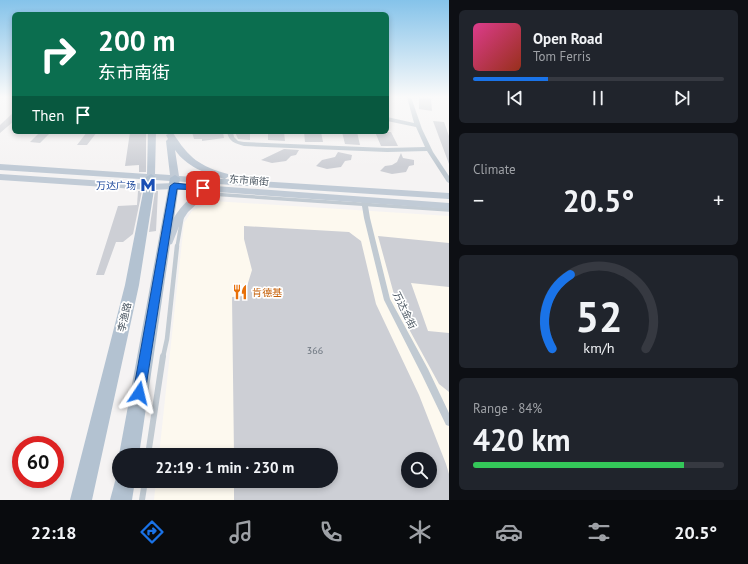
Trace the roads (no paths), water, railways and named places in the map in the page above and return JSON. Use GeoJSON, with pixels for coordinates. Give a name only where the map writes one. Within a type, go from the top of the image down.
{"type":"FeatureCollection","features":[{"type":"Feature","properties":{"kind":"main road","name":"李渔路"},"geometry":{"type":"LineString","coordinates":[[81,500],[132,285],[150,182],[152,134]]}},
{"type":"Feature","properties":{"kind":"main road"},"geometry":{"type":"LineString","coordinates":[[130,448],[174,182],[170,134]]}},
{"type":"Feature","properties":{"kind":"main road"},"geometry":{"type":"LineString","coordinates":[[170,134],[183,157],[195,165],[212,173],[277,184]]}},
{"type":"Feature","properties":{"kind":"main road","name":"东市南街"},"geometry":{"type":"LineString","coordinates":[[0,167],[150,182]]}},
{"type":"Feature","properties":{"kind":"main road","name":"东市南街"},"geometry":{"type":"LineString","coordinates":[[0,177],[150,182],[277,184],[449,196]]}},
{"type":"Feature","properties":{"kind":"main road","name":"东市南街"},"geometry":{"type":"LineString","coordinates":[[174,182],[218,189],[364,202],[449,206]]}},
{"type":"Feature","properties":{"kind":"main road"},"geometry":{"type":"LineString","coordinates":[[162,254],[174,225],[184,208],[195,198],[218,189]]}},
{"type":"Feature","properties":{"kind":"main road"},"geometry":{"type":"LineString","coordinates":[[121,500],[123,488]]}},
{"type":"Feature","properties":{"kind":"street"},"geometry":{"type":"LineString","coordinates":[[393,120],[419,126]]}},
{"type":"Feature","properties":{"kind":"street"},"geometry":{"type":"LineString","coordinates":[[416,120],[429,149],[449,181]]}},
{"type":"Feature","properties":{"kind":"street"},"geometry":{"type":"LineString","coordinates":[[230,134],[231,138],[236,142],[244,144],[387,150],[429,149]]}},
{"type":"Feature","properties":{"kind":"street","name":"万达金街"},"geometry":{"type":"LineString","coordinates":[[364,202],[387,300],[426,372],[449,422]]}},
{"type":"Feature","properties":{"kind":"lane"},"geometry":{"type":"LineString","coordinates":[[149,448],[158,382],[167,339],[178,235],[182,218],[193,204],[201,198],[215,193],[364,202],[449,210]]}},
{"type":"Feature","properties":{"kind":"lane"},"geometry":{"type":"LineString","coordinates":[[142,500],[144,488]]}},
{"type":"Feature","properties":{"kind":"place","name":"万达广场"},"geometry":{"type":"Point","coordinates":[148,185]}},
{"type":"Feature","properties":{"kind":"place","name":"肯德基"},"geometry":{"type":"Point","coordinates":[240,292]}}]}
